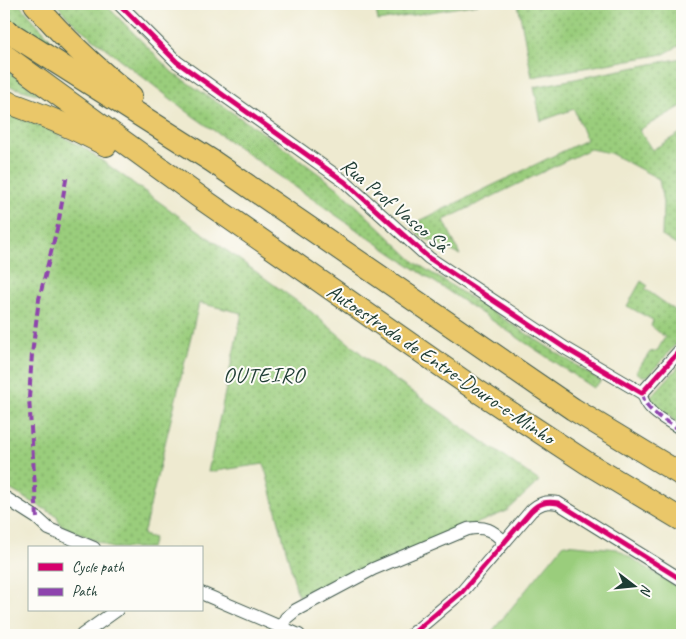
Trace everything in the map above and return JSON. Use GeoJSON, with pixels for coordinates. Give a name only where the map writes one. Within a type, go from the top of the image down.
{"type":"FeatureCollection","features":[{"type":"Feature","properties":{"kind":"highway"},"geometry":{"type":"LineString","coordinates":[[35,4],[113,82],[212,161]]}},
{"type":"Feature","properties":{"kind":"highway"},"geometry":{"type":"LineString","coordinates":[[4,30],[212,161]]}},
{"type":"Feature","properties":{"kind":"highway"},"geometry":{"type":"LineString","coordinates":[[4,55],[205,201]]}},
{"type":"Feature","properties":{"kind":"highway"},"geometry":{"type":"LineString","coordinates":[[4,101],[70,126],[205,201]]}},
{"type":"Feature","properties":{"kind":"highway","name":"Autoestrada de Entre-Douro-e-Minho"},"geometry":{"type":"LineString","coordinates":[[212,161],[572,409],[682,476]]}},
{"type":"Feature","properties":{"kind":"highway","name":"Autoestrada de Entre-Douro-e-Minho"},"geometry":{"type":"LineString","coordinates":[[205,201],[478,392],[595,468],[682,520]]}},
{"type":"Feature","properties":{"kind":"street","name":"Rua Prof Vasco Sá"},"geometry":{"type":"LineString","coordinates":[[119,4],[177,62],[345,182],[429,258],[565,348],[642,393]]}},
{"type":"Feature","properties":{"kind":"street"},"geometry":{"type":"LineString","coordinates":[[682,348],[642,393],[643,403],[648,409],[682,431]]}},
{"type":"Feature","properties":{"kind":"street"},"geometry":{"type":"LineString","coordinates":[[4,496],[37,518],[49,529],[89,546]]}},
{"type":"Feature","properties":{"kind":"street"},"geometry":{"type":"LineString","coordinates":[[411,635],[462,592],[538,505],[548,501],[558,503],[682,580]]}},
{"type":"Feature","properties":{"kind":"street"},"geometry":{"type":"LineString","coordinates":[[281,627],[286,618],[296,610],[373,569],[468,529],[479,527],[490,529],[504,542]]}},
{"type":"Feature","properties":{"kind":"street"},"geometry":{"type":"LineString","coordinates":[[202,593],[299,635]]}},
{"type":"Feature","properties":{"kind":"street"},"geometry":{"type":"LineString","coordinates":[[82,635],[114,612]]}},
{"type":"Feature","properties":{"kind":"green space"},"geometry":{"type":"Polygon","coordinates":[[[4,4],[19,4],[49,37],[51,42],[44,41],[4,17],[4,4]]]}},
{"type":"Feature","properties":{"kind":"green space"},"geometry":{"type":"Polygon","coordinates":[[[56,4],[105,4],[173,73],[272,139],[339,189],[416,263],[601,381],[593,388],[363,234],[193,116],[77,26],[56,4]]]}},
{"type":"Feature","properties":{"kind":"green space"},"geometry":{"type":"Polygon","coordinates":[[[375,4],[478,4],[378,21],[375,4]]]}},
{"type":"Feature","properties":{"kind":"green space"},"geometry":{"type":"Polygon","coordinates":[[[518,4],[682,4],[682,44],[664,54],[532,77],[518,4]]]}},
{"type":"Feature","properties":{"kind":"green space"},"geometry":{"type":"Polygon","coordinates":[[[682,58],[682,106],[639,130],[652,150],[682,132],[682,235],[676,245],[662,236],[663,203],[659,179],[610,153],[590,149],[444,220],[460,255],[420,236],[411,225],[586,140],[574,109],[541,121],[534,87],[682,58]]]}},
{"type":"Feature","properties":{"kind":"green space"},"geometry":{"type":"Polygon","coordinates":[[[4,68],[39,93],[4,85],[4,68]]]}},
{"type":"Feature","properties":{"kind":"green space"},"geometry":{"type":"Polygon","coordinates":[[[4,113],[43,127],[83,147],[309,310],[381,370],[539,481],[507,511],[298,596],[264,464],[208,472],[242,313],[199,303],[143,535],[154,538],[152,546],[107,546],[60,525],[57,516],[4,486],[4,360],[9,328],[4,324],[4,113]]]}},
{"type":"Feature","properties":{"kind":"green space"},"geometry":{"type":"Polygon","coordinates":[[[641,281],[648,286],[645,289],[682,315],[682,337],[648,376],[642,376],[636,372],[650,352],[657,351],[665,337],[651,326],[653,320],[627,306],[641,281]]]}},
{"type":"Feature","properties":{"kind":"green space"},"geometry":{"type":"Polygon","coordinates":[[[682,363],[682,427],[649,399],[682,363]]]}},
{"type":"Feature","properties":{"kind":"green space"},"geometry":{"type":"Polygon","coordinates":[[[564,544],[617,549],[682,590],[682,635],[489,635],[564,544]]]}},
{"type":"Feature","properties":{"kind":"marked path"},"geometry":{"type":"LineString","coordinates":[[37,518],[29,398],[32,354],[39,299],[58,225],[67,174]]}},
{"type":"Feature","properties":{"kind":"marked path"},"geometry":{"type":"LineString","coordinates":[[642,393],[647,406],[652,411],[682,431]]}},
{"type":"Feature","properties":{"kind":"cycle path"},"geometry":{"type":"LineString","coordinates":[[119,4],[177,62],[345,182],[429,258],[565,348],[642,393],[682,348]]}},
{"type":"Feature","properties":{"kind":"cycle path"},"geometry":{"type":"LineString","coordinates":[[411,635],[462,592],[531,511],[540,504],[558,503],[682,580]]}},
{"type":"Feature","properties":{"kind":"district","name":"OUTEIRO"},"geometry":{"type":"Point","coordinates":[264,374]}}]}
